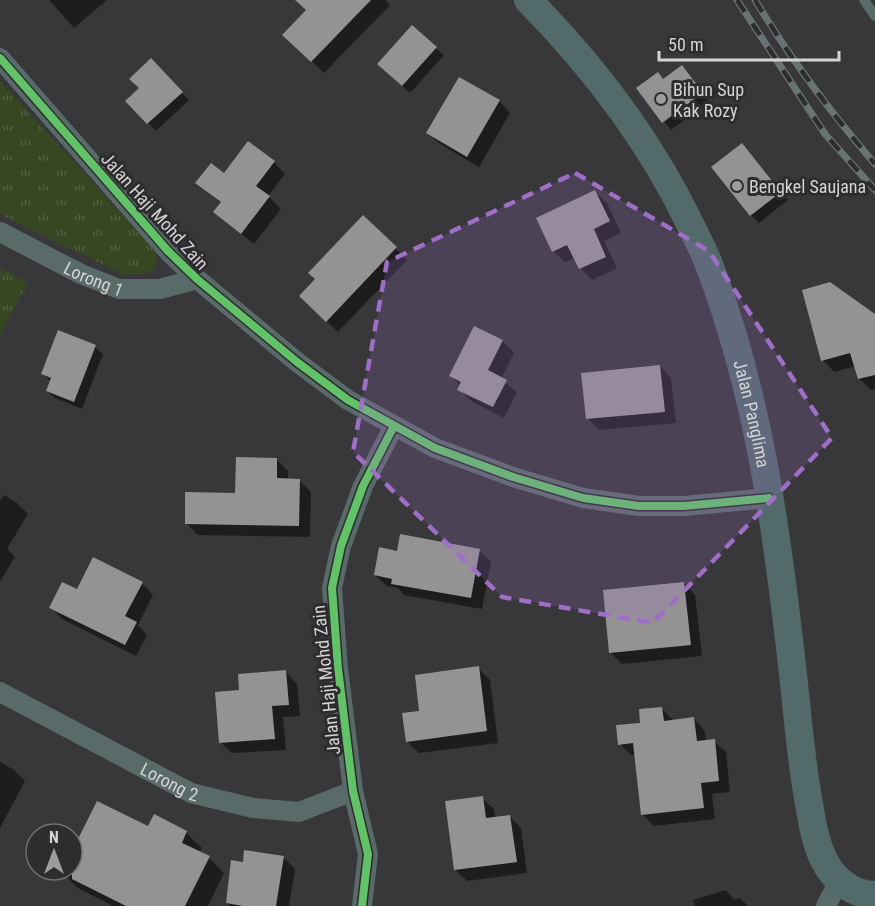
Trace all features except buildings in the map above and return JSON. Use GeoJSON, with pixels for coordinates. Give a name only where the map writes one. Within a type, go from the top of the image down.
{"type":"FeatureCollection","features":[{"type":"Feature","properties":{"kind":"main road","name":"Jalan Panglima"},"geometry":{"type":"LineString","coordinates":[[528,0],[591,69],[634,125],[679,201],[709,264],[730,323],[751,398],[777,541],[792,661],[799,745],[810,810],[824,861],[839,881]]}},
{"type":"Feature","properties":{"kind":"main road"},"geometry":{"type":"LineString","coordinates":[[839,881],[853,890],[875,895]]}},
{"type":"Feature","properties":{"kind":"street","name":"Jalan Haji Mohd Zain"},"geometry":{"type":"LineString","coordinates":[[0,58],[168,251],[196,279],[297,362],[348,400],[435,448],[513,477],[582,498],[639,506],[684,506],[769,498]]}},
{"type":"Feature","properties":{"kind":"street","name":"Lorong 1"},"geometry":{"type":"LineString","coordinates":[[0,232],[81,274],[119,289],[160,289],[196,279]]}},
{"type":"Feature","properties":{"kind":"street","name":"Jalan Haji Mohd Zain"},"geometry":{"type":"LineString","coordinates":[[362,906],[368,854],[353,791],[338,668],[332,588],[341,546],[363,486],[394,426]]}},
{"type":"Feature","properties":{"kind":"street","name":"Lorong 2"},"geometry":{"type":"LineString","coordinates":[[0,692],[190,793],[253,808],[299,812],[353,791]]}},
{"type":"Feature","properties":{"kind":"street"},"geometry":{"type":"LineString","coordinates":[[826,906],[839,881]]}},
{"type":"Feature","properties":{"kind":"lane"},"geometry":{"type":"LineString","coordinates":[[864,0],[875,16]]}},
{"type":"Feature","properties":{"kind":"highlighted area"},"geometry":{"type":"Polygon","coordinates":[[[575,173],[709,251],[832,438],[653,623],[502,597],[353,452],[387,262],[575,173]]]}},
{"type":"Feature","properties":{"kind":"green space"},"geometry":{"type":"Polygon","coordinates":[[[0,81],[156,252],[157,263],[153,271],[124,275],[0,214],[0,81]]]}},
{"type":"Feature","properties":{"kind":"green space"},"geometry":{"type":"Polygon","coordinates":[[[0,268],[28,283],[0,335],[0,268]]]}},
{"type":"Feature","properties":{"kind":"railway"},"geometry":{"type":"LineString","coordinates":[[737,0],[825,134],[875,190]]}},
{"type":"Feature","properties":{"kind":"railway"},"geometry":{"type":"LineString","coordinates":[[755,0],[812,85],[875,164]]}},
{"type":"Feature","properties":{"kind":"cycle path"},"geometry":{"type":"LineString","coordinates":[[0,58],[168,251],[197,279],[297,362],[348,400],[435,448],[513,477],[583,498],[639,506],[684,506],[769,498]]}},
{"type":"Feature","properties":{"kind":"cycle path"},"geometry":{"type":"LineString","coordinates":[[362,906],[368,854],[353,791],[338,668],[332,588],[341,546],[363,486],[394,426]]}},
{"type":"Feature","properties":{"kind":"place","name":"Bihun Sup Kak Rozy"},"geometry":{"type":"Point","coordinates":[661,99]}},
{"type":"Feature","properties":{"kind":"place","name":"Bengkel Saujana"},"geometry":{"type":"Point","coordinates":[737,186]}}]}
